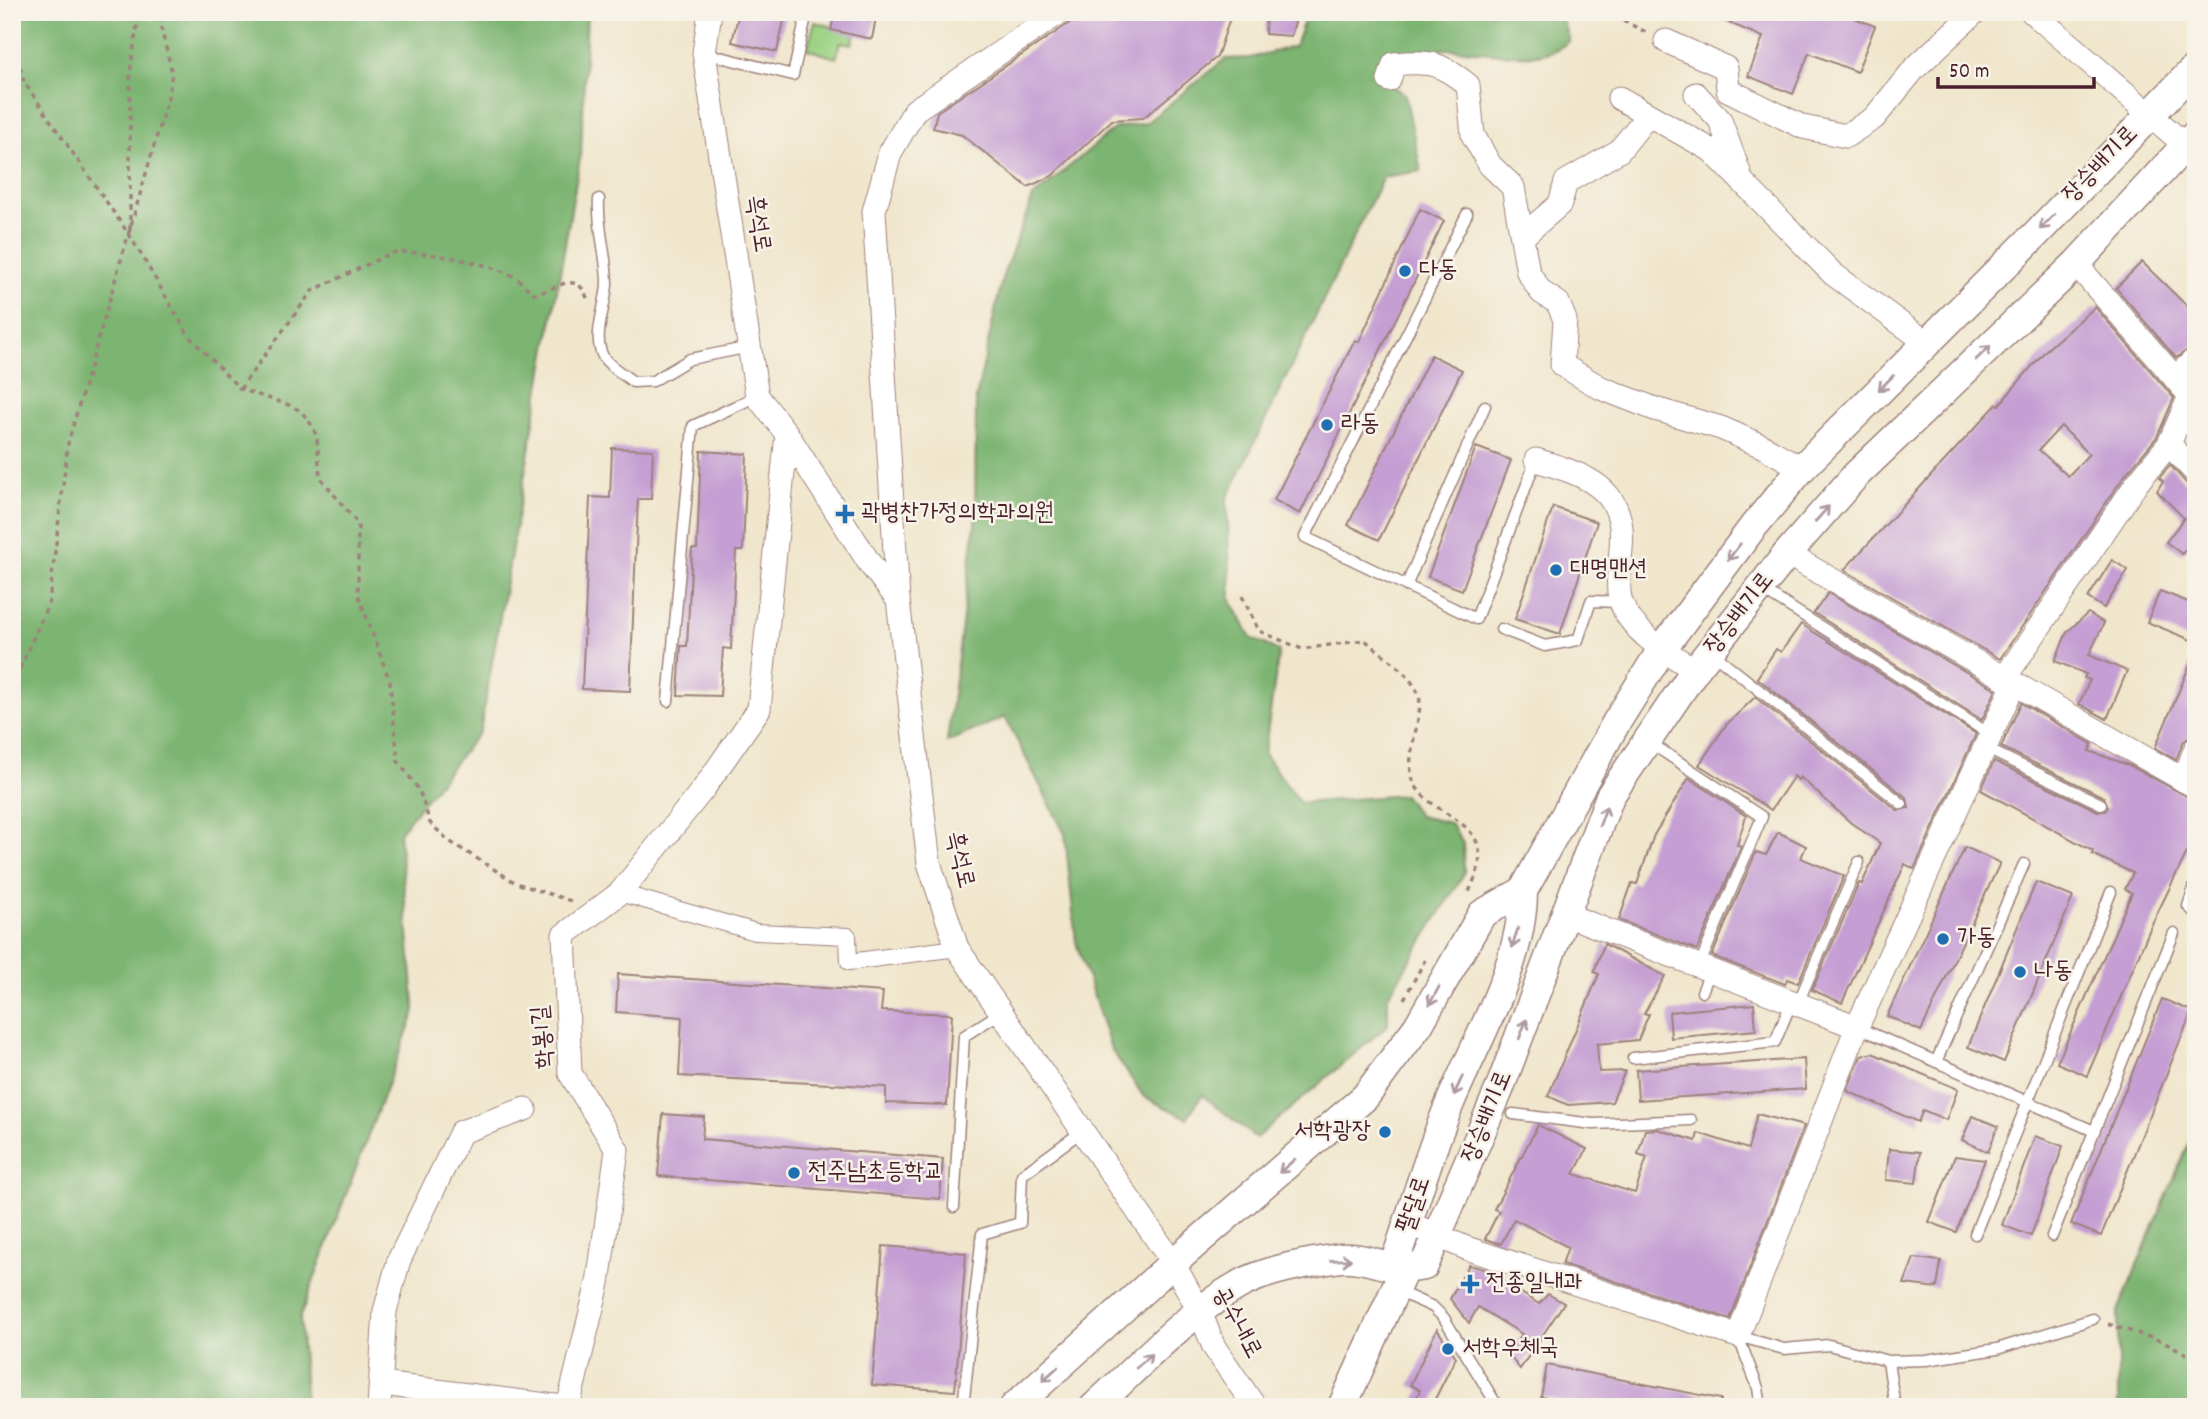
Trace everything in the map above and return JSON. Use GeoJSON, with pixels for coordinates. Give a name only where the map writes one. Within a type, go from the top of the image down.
{"type":"FeatureCollection","features":[{"type":"Feature","properties":{"kind":"street","name":"흑석로"},"geometry":{"type":"LineString","coordinates":[[710,12],[704,52],[757,396]]}},
{"type":"Feature","properties":{"kind":"street","name":"흑석로"},"geometry":{"type":"LineString","coordinates":[[1060,12],[915,110],[890,153],[877,200],[874,211],[898,600],[929,863],[957,948],[1081,1132],[1122,1184],[1173,1263]]}},
{"type":"Feature","properties":{"kind":"street"},"geometry":{"type":"LineString","coordinates":[[1666,41],[1726,68],[1728,90],[1803,127],[1846,136],[1874,118],[1914,68],[1975,12]]}},
{"type":"Feature","properties":{"kind":"street"},"geometry":{"type":"LineString","coordinates":[[2032,12],[2151,114],[2191,139]]}},
{"type":"Feature","properties":{"kind":"street"},"geometry":{"type":"LineString","coordinates":[[1389,80],[1394,64],[1420,63],[1442,65],[1468,85],[1473,135],[1490,165],[1513,187],[1528,272],[1541,292],[1558,303],[1565,320],[1562,365],[1601,388],[1656,409],[1721,428],[1762,446],[1801,468]]}},
{"type":"Feature","properties":{"kind":"street","name":"장승배기로"},"geometry":{"type":"LineString","coordinates":[[1497,1001],[1523,911],[1523,891],[1616,723],[1662,649],[1801,468],[2196,67]]}},
{"type":"Feature","properties":{"kind":"street"},"geometry":{"type":"LineString","coordinates":[[1696,93],[1720,120],[1741,178]]}},
{"type":"Feature","properties":{"kind":"street"},"geometry":{"type":"LineString","coordinates":[[1619,97],[1711,150],[1833,274],[1926,342]]}},
{"type":"Feature","properties":{"kind":"street"},"geometry":{"type":"LineString","coordinates":[[1523,236],[1560,204],[1566,182],[1619,152],[1648,115]]}},
{"type":"Feature","properties":{"kind":"street","name":"장승배기로"},"geometry":{"type":"LineString","coordinates":[[1399,1280],[1424,1266],[1452,1206],[1567,915],[1610,796],[1647,741],[1703,661],[1787,554],[1856,475],[2076,264],[2191,139]]}},
{"type":"Feature","properties":{"kind":"street"},"geometry":{"type":"LineString","coordinates":[[1408,1223],[1439,1233],[1466,1248],[1738,1336],[1857,1027],[1988,742],[2009,682],[2137,483],[2169,444],[2190,396],[2076,264]]}},
{"type":"Feature","properties":{"kind":"street"},"geometry":{"type":"LineString","coordinates":[[2175,378],[2196,358]]}},
{"type":"Feature","properties":{"kind":"street"},"geometry":{"type":"LineString","coordinates":[[757,396],[787,434],[870,564],[898,600]]}},
{"type":"Feature","properties":{"kind":"street","name":"학봉1길"},"geometry":{"type":"LineString","coordinates":[[565,1407],[598,1283],[617,1150],[570,1073],[564,935],[620,893],[704,788],[759,709],[767,660],[787,434]]}},
{"type":"Feature","properties":{"kind":"street"},"geometry":{"type":"LineString","coordinates":[[2169,444],[2196,473]]}},
{"type":"Feature","properties":{"kind":"street"},"geometry":{"type":"LineString","coordinates":[[1536,460],[1586,475],[1616,503],[1622,539],[1621,602],[1642,632],[1662,649],[1703,661]]}},
{"type":"Feature","properties":{"kind":"street"},"geometry":{"type":"LineString","coordinates":[[1787,554],[2189,783],[2196,748]]}},
{"type":"Feature","properties":{"kind":"street"},"geometry":{"type":"LineString","coordinates":[[1014,1407],[1173,1263],[1366,1097],[1418,1026],[1482,914],[1523,891]]}},
{"type":"Feature","properties":{"kind":"street"},"geometry":{"type":"LineString","coordinates":[[620,893],[756,932],[848,936],[849,962],[957,948]]}},
{"type":"Feature","properties":{"kind":"street"},"geometry":{"type":"LineString","coordinates":[[1567,915],[1705,966],[1857,1027]]}},
{"type":"Feature","properties":{"kind":"street","name":"팔달로"},"geometry":{"type":"LineString","coordinates":[[1342,1407],[1399,1280],[1397,1256],[1408,1223],[1450,1104],[1497,1001]]}},
{"type":"Feature","properties":{"kind":"street"},"geometry":{"type":"LineString","coordinates":[[525,1109],[461,1132],[399,1260],[385,1311],[380,1395],[565,1407]]}},
{"type":"Feature","properties":{"kind":"street"},"geometry":{"type":"LineString","coordinates":[[1094,1407],[1200,1312],[1238,1285],[1292,1266],[1344,1258],[1399,1280]]}},
{"type":"Feature","properties":{"kind":"street","name":"공수내로"},"geometry":{"type":"LineString","coordinates":[[1173,1263],[1200,1312],[1214,1347],[1255,1407]]}},
{"type":"Feature","properties":{"kind":"lane"},"geometry":{"type":"LineString","coordinates":[[704,52],[793,75],[807,12]]}},
{"type":"Feature","properties":{"kind":"lane"},"geometry":{"type":"LineString","coordinates":[[599,199],[597,218],[604,239],[607,286],[599,344],[604,359],[633,382],[653,381],[690,359],[750,347]]}},
{"type":"Feature","properties":{"kind":"lane"},"geometry":{"type":"LineString","coordinates":[[1467,214],[1305,537],[1476,619],[1536,460]]}},
{"type":"Feature","properties":{"kind":"lane"},"geometry":{"type":"LineString","coordinates":[[668,701],[693,426],[757,396]]}},
{"type":"Feature","properties":{"kind":"lane"},"geometry":{"type":"LineString","coordinates":[[1406,586],[1485,406]]}},
{"type":"Feature","properties":{"kind":"lane"},"geometry":{"type":"LineString","coordinates":[[1760,589],[1988,742],[2101,803]]}},
{"type":"Feature","properties":{"kind":"lane"},"geometry":{"type":"LineString","coordinates":[[1501,629],[1545,646],[1578,640],[1591,601],[1621,602]]}},
{"type":"Feature","properties":{"kind":"lane"},"geometry":{"type":"LineString","coordinates":[[1703,661],[1902,804]]}},
{"type":"Feature","properties":{"kind":"lane"},"geometry":{"type":"LineString","coordinates":[[1647,741],[1762,817],[1705,966],[1702,992]]}},
{"type":"Feature","properties":{"kind":"lane"},"geometry":{"type":"LineString","coordinates":[[1633,1058],[1775,1042],[1859,862]]}},
{"type":"Feature","properties":{"kind":"lane"},"geometry":{"type":"LineString","coordinates":[[1936,1062],[2024,864]]}},
{"type":"Feature","properties":{"kind":"lane"},"geometry":{"type":"LineString","coordinates":[[2196,882],[2188,906],[2196,914]]}},
{"type":"Feature","properties":{"kind":"lane"},"geometry":{"type":"LineString","coordinates":[[1975,1234],[2111,892]]}},
{"type":"Feature","properties":{"kind":"lane"},"geometry":{"type":"LineString","coordinates":[[2052,1236],[2174,933]]}},
{"type":"Feature","properties":{"kind":"lane"},"geometry":{"type":"LineString","coordinates":[[954,1208],[964,1036],[1000,1013]]}},
{"type":"Feature","properties":{"kind":"lane"},"geometry":{"type":"LineString","coordinates":[[1857,1027],[2094,1131]]}},
{"type":"Feature","properties":{"kind":"lane"},"geometry":{"type":"LineString","coordinates":[[1513,1114],[1593,1124],[1691,1120]]}},
{"type":"Feature","properties":{"kind":"lane"},"geometry":{"type":"LineString","coordinates":[[963,1407],[982,1234],[1020,1223],[1023,1175],[1081,1132]]}},
{"type":"Feature","properties":{"kind":"lane"},"geometry":{"type":"LineString","coordinates":[[1399,1280],[1444,1318],[1498,1407]]}},
{"type":"Feature","properties":{"kind":"lane"},"geometry":{"type":"LineString","coordinates":[[1738,1336],[1784,1349],[1829,1345],[1888,1361],[1957,1357],[1997,1349],[2093,1319]]}},
{"type":"Feature","properties":{"kind":"lane"},"geometry":{"type":"LineString","coordinates":[[1738,1336],[1758,1388],[1761,1407]]}},
{"type":"Feature","properties":{"kind":"lane"},"geometry":{"type":"LineString","coordinates":[[1888,1361],[1895,1407]]}},
{"type":"Feature","properties":{"kind":"path"},"geometry":{"type":"LineString","coordinates":[[130,236],[130,73],[139,12]]}},
{"type":"Feature","properties":{"kind":"path"},"geometry":{"type":"LineString","coordinates":[[12,687],[49,602],[68,443],[130,236],[172,72],[158,12]]}},
{"type":"Feature","properties":{"kind":"path"},"geometry":{"type":"LineString","coordinates":[[1605,12],[1666,41]]}},
{"type":"Feature","properties":{"kind":"path"},"geometry":{"type":"LineString","coordinates":[[12,38],[17,66],[24,82],[130,236],[189,336],[240,388],[289,405],[307,416],[317,438],[320,477],[358,524],[358,594],[390,682],[398,761],[419,790],[430,823],[449,841],[516,883],[597,911]]}},
{"type":"Feature","properties":{"kind":"path"},"geometry":{"type":"LineString","coordinates":[[240,388],[312,292],[391,253],[431,255],[501,271],[517,278],[535,294],[561,284],[579,285],[584,289],[589,311]]}},
{"type":"Feature","properties":{"kind":"path"},"geometry":{"type":"LineString","coordinates":[[1242,596],[1259,631],[1302,649],[1366,640],[1398,667],[1419,693],[1420,709],[1411,752],[1412,777],[1427,801],[1462,822],[1478,844],[1479,865],[1467,896]]}},
{"type":"Feature","properties":{"kind":"path"},"geometry":{"type":"LineString","coordinates":[[1418,1026],[1402,1008],[1405,992],[1432,950]]}},
{"type":"Feature","properties":{"kind":"path"},"geometry":{"type":"LineString","coordinates":[[2093,1319],[2165,1342],[2196,1359]]}},
{"type":"Feature","properties":{"kind":"green space"},"geometry":{"type":"Polygon","coordinates":[[[12,12],[587,12],[581,153],[480,731],[399,833],[415,1011],[300,1317],[306,1407],[12,1407],[12,12]]]}},
{"type":"Feature","properties":{"kind":"green space"},"geometry":{"type":"Polygon","coordinates":[[[1307,12],[1550,12],[1561,17],[1569,40],[1558,49],[1544,54],[1511,55],[1447,49],[1394,61],[1381,80],[1405,94],[1421,171],[1383,177],[1227,499],[1231,600],[1251,638],[1279,651],[1264,754],[1300,803],[1404,795],[1419,816],[1450,823],[1463,843],[1464,874],[1388,996],[1388,1025],[1256,1138],[1202,1095],[1187,1118],[1144,1097],[1111,1049],[1076,942],[1065,834],[1005,717],[947,742],[975,524],[976,398],[1003,275],[1033,197],[1115,128],[1146,123],[1225,59],[1250,58],[1295,46],[1307,12]]]}},
{"type":"Feature","properties":{"kind":"green space"},"geometry":{"type":"Polygon","coordinates":[[[815,22],[855,33],[852,44],[841,42],[836,58],[807,49],[815,22]]]}},
{"type":"Feature","properties":{"kind":"green space"},"geometry":{"type":"Polygon","coordinates":[[[2196,1126],[2196,1407],[2118,1407],[2118,1311],[2196,1126]]]}},
{"type":"Feature","properties":{"kind":"building"},"geometry":{"type":"Polygon","coordinates":[[[739,12],[786,12],[777,52],[732,42],[739,12]]]}},
{"type":"Feature","properties":{"kind":"building"},"geometry":{"type":"Polygon","coordinates":[[[835,12],[877,12],[872,39],[831,30],[835,12]]]}},
{"type":"Feature","properties":{"kind":"building"},"geometry":{"type":"Polygon","coordinates":[[[1079,12],[1232,12],[1217,57],[1143,118],[1112,120],[1052,176],[1028,187],[962,135],[933,128],[937,112],[1068,24],[1079,12]]]}},
{"type":"Feature","properties":{"kind":"building"},"geometry":{"type":"Polygon","coordinates":[[[1266,12],[1298,12],[1291,36],[1265,34],[1266,12]]]}},
{"type":"Feature","properties":{"kind":"building"},"geometry":{"type":"Polygon","coordinates":[[[1703,12],[1839,12],[1875,26],[1857,72],[1809,53],[1793,94],[1748,76],[1763,37],[1703,12]]]}},
{"type":"Feature","properties":{"kind":"building"},"geometry":{"type":"Polygon","coordinates":[[[1420,209],[1444,221],[1300,514],[1274,500],[1355,340],[1359,342],[1420,209]]]}},
{"type":"Feature","properties":{"kind":"building"},"geometry":{"type":"Polygon","coordinates":[[[2142,262],[2196,315],[2196,344],[2176,358],[2116,288],[2142,262]]]}},
{"type":"Feature","properties":{"kind":"building"},"geometry":{"type":"Polygon","coordinates":[[[2095,307],[2174,398],[2157,437],[2125,475],[2000,659],[1844,570],[1997,404],[1999,405],[2045,351],[2095,307]],[[2061,426],[2039,450],[2068,476],[2089,454],[2061,426]]]}},
{"type":"Feature","properties":{"kind":"building"},"geometry":{"type":"Polygon","coordinates":[[[1431,355],[1462,370],[1379,540],[1348,525],[1431,355]]]}},
{"type":"Feature","properties":{"kind":"building"},"geometry":{"type":"Polygon","coordinates":[[[1476,447],[1511,460],[1462,590],[1428,577],[1476,447]]]}},
{"type":"Feature","properties":{"kind":"building"},"geometry":{"type":"Polygon","coordinates":[[[612,448],[653,450],[651,499],[638,499],[630,691],[582,689],[590,497],[610,498],[612,448]]]}},
{"type":"Feature","properties":{"kind":"building"},"geometry":{"type":"Polygon","coordinates":[[[701,451],[747,454],[743,551],[736,551],[731,649],[723,648],[720,696],[678,695],[681,646],[687,646],[692,549],[697,549],[701,451]]]}},
{"type":"Feature","properties":{"kind":"building"},"geometry":{"type":"Polygon","coordinates":[[[2170,465],[2186,483],[2196,487],[2196,536],[2182,554],[2166,542],[2184,518],[2157,491],[2163,481],[2159,478],[2170,465]]]}},
{"type":"Feature","properties":{"kind":"building","name":"대명맨션"},"geometry":{"type":"Polygon","coordinates":[[[1553,507],[1597,522],[1560,634],[1515,619],[1553,507]]]}},
{"type":"Feature","properties":{"kind":"building"},"geometry":{"type":"Polygon","coordinates":[[[2112,560],[2128,570],[2104,608],[2088,598],[2112,560]]]}},
{"type":"Feature","properties":{"kind":"building"},"geometry":{"type":"Polygon","coordinates":[[[2160,591],[2196,605],[2196,642],[2147,622],[2160,591]]]}},
{"type":"Feature","properties":{"kind":"building"},"geometry":{"type":"Polygon","coordinates":[[[1828,593],[1994,688],[1996,690],[1982,720],[1814,613],[1828,593]]]}},
{"type":"Feature","properties":{"kind":"building"},"geometry":{"type":"Polygon","coordinates":[[[2088,613],[2104,623],[2089,655],[2127,671],[2107,719],[2079,704],[2090,680],[2084,678],[2086,674],[2055,661],[2067,632],[2088,613]]]}},
{"type":"Feature","properties":{"kind":"building"},"geometry":{"type":"Polygon","coordinates":[[[1801,624],[1976,734],[1914,869],[1905,864],[1842,1003],[1812,990],[1859,883],[1862,884],[1880,843],[1851,823],[1800,777],[1798,780],[1794,776],[1771,810],[1699,765],[1726,725],[1755,697],[1897,810],[1909,808],[1907,798],[1757,678],[1776,649],[1781,652],[1801,624]]]}},
{"type":"Feature","properties":{"kind":"building"},"geometry":{"type":"Polygon","coordinates":[[[2196,650],[2196,726],[2192,735],[2183,742],[2176,760],[2155,748],[2196,650]]]}},
{"type":"Feature","properties":{"kind":"building"},"geometry":{"type":"Polygon","coordinates":[[[2021,703],[2092,744],[2089,751],[2131,766],[2196,801],[2196,834],[2152,924],[2087,1076],[2057,1063],[2132,893],[2125,889],[2133,873],[2092,854],[2093,851],[1981,790],[1994,761],[2098,811],[2105,811],[2108,807],[2104,797],[2001,747],[2021,703]]]}},
{"type":"Feature","properties":{"kind":"building"},"geometry":{"type":"Polygon","coordinates":[[[1689,778],[1746,816],[1737,845],[1741,847],[1697,950],[1619,920],[1632,883],[1637,884],[1654,835],[1689,778]]]}},
{"type":"Feature","properties":{"kind":"building"},"geometry":{"type":"Polygon","coordinates":[[[1778,832],[1806,846],[1801,858],[1844,876],[1798,983],[1787,979],[1785,984],[1712,956],[1756,852],[1766,855],[1778,832]]]}},
{"type":"Feature","properties":{"kind":"building","name":"가동"},"geometry":{"type":"Polygon","coordinates":[[[1965,847],[2000,863],[1921,1031],[1887,1016],[1965,847]]]}},
{"type":"Feature","properties":{"kind":"building","name":"나동"},"geometry":{"type":"Polygon","coordinates":[[[2036,882],[2073,897],[2004,1062],[1968,1047],[2036,882]]]}},
{"type":"Feature","properties":{"kind":"building"},"geometry":{"type":"Polygon","coordinates":[[[1604,944],[1665,976],[1644,1014],[1649,1014],[1638,1040],[1597,1044],[1599,1072],[1625,1071],[1612,1102],[1568,1105],[1548,1096],[1599,974],[1594,972],[1604,944]]]}},
{"type":"Feature","properties":{"kind":"building"},"geometry":{"type":"Polygon","coordinates":[[[618,974],[883,992],[881,1011],[952,1014],[947,1105],[886,1103],[886,1087],[679,1076],[682,1017],[616,1012],[618,974]]]}},
{"type":"Feature","properties":{"kind":"building"},"geometry":{"type":"Polygon","coordinates":[[[2162,999],[2192,1011],[2101,1236],[2071,1224],[2162,999]]]}},
{"type":"Feature","properties":{"kind":"building"},"geometry":{"type":"Polygon","coordinates":[[[1754,1004],[1756,1030],[1671,1038],[1669,1012],[1754,1004]]]}},
{"type":"Feature","properties":{"kind":"building"},"geometry":{"type":"Polygon","coordinates":[[[1872,1053],[1958,1089],[1946,1120],[1923,1110],[1918,1122],[1847,1091],[1861,1056],[1872,1053]]]}},
{"type":"Feature","properties":{"kind":"building"},"geometry":{"type":"Polygon","coordinates":[[[1804,1059],[1806,1089],[1638,1100],[1636,1070],[1804,1059]]]}},
{"type":"Feature","properties":{"kind":"building"},"geometry":{"type":"Polygon","coordinates":[[[663,1114],[704,1117],[702,1139],[943,1159],[940,1199],[658,1176],[663,1114]]]}},
{"type":"Feature","properties":{"kind":"building"},"geometry":{"type":"Polygon","coordinates":[[[1757,1114],[1804,1126],[1730,1319],[1562,1264],[1568,1247],[1514,1219],[1501,1244],[1485,1239],[1499,1211],[1494,1209],[1538,1125],[1587,1149],[1574,1174],[1635,1193],[1647,1157],[1638,1154],[1645,1130],[1657,1129],[1696,1141],[1698,1133],[1748,1149],[1757,1114]]]}},
{"type":"Feature","properties":{"kind":"building"},"geometry":{"type":"Polygon","coordinates":[[[1972,1116],[1998,1126],[1988,1152],[1962,1140],[1972,1116]]]}},
{"type":"Feature","properties":{"kind":"building"},"geometry":{"type":"Polygon","coordinates":[[[2035,1136],[2063,1146],[2031,1236],[2002,1225],[2035,1136]]]}},
{"type":"Feature","properties":{"kind":"building"},"geometry":{"type":"Polygon","coordinates":[[[1889,1149],[1920,1152],[1916,1183],[1886,1180],[1889,1149]]]}},
{"type":"Feature","properties":{"kind":"building"},"geometry":{"type":"Polygon","coordinates":[[[1955,1156],[1985,1160],[1956,1232],[1929,1222],[1955,1156]]]}},
{"type":"Feature","properties":{"kind":"building"},"geometry":{"type":"Polygon","coordinates":[[[883,1246],[966,1253],[955,1391],[872,1385],[883,1246]]]}},
{"type":"Feature","properties":{"kind":"building"},"geometry":{"type":"Polygon","coordinates":[[[1914,1258],[1941,1261],[1937,1288],[1904,1284],[1914,1258]]]}},
{"type":"Feature","properties":{"kind":"building"},"geometry":{"type":"Polygon","coordinates":[[[1469,1265],[1488,1270],[1487,1272],[1539,1304],[1548,1294],[1564,1303],[1520,1369],[1508,1354],[1522,1334],[1478,1307],[1469,1323],[1450,1299],[1469,1265]]]}},
{"type":"Feature","properties":{"kind":"building"},"geometry":{"type":"Polygon","coordinates":[[[1437,1329],[1456,1357],[1431,1407],[1412,1407],[1420,1390],[1410,1385],[1437,1329]]]}},
{"type":"Feature","properties":{"kind":"building"},"geometry":{"type":"Polygon","coordinates":[[[1547,1365],[1721,1399],[1721,1407],[1592,1407],[1541,1397],[1547,1365]]]}},
{"type":"Feature","properties":{"kind":"place","name":"다동"},"geometry":{"type":"Point","coordinates":[1405,271]}},
{"type":"Feature","properties":{"kind":"place","name":"라동"},"geometry":{"type":"Point","coordinates":[1327,425]}},
{"type":"Feature","properties":{"kind":"place","name":"곽병찬가정의학과의원"},"geometry":{"type":"Point","coordinates":[845,514]}},
{"type":"Feature","properties":{"kind":"place","name":"대명맨션"},"geometry":{"type":"Point","coordinates":[1556,570]}},
{"type":"Feature","properties":{"kind":"place","name":"가동"},"geometry":{"type":"Point","coordinates":[1943,939]}},
{"type":"Feature","properties":{"kind":"place","name":"나동"},"geometry":{"type":"Point","coordinates":[2020,972]}},
{"type":"Feature","properties":{"kind":"place","name":"서학광장"},"geometry":{"type":"Point","coordinates":[1385,1132]}},
{"type":"Feature","properties":{"kind":"place","name":"전주남초등학교"},"geometry":{"type":"Point","coordinates":[794,1173]}},
{"type":"Feature","properties":{"kind":"place","name":"전종일내과"},"geometry":{"type":"Point","coordinates":[1470,1284]}},
{"type":"Feature","properties":{"kind":"place","name":"서학우체국"},"geometry":{"type":"Point","coordinates":[1448,1349]}}]}
